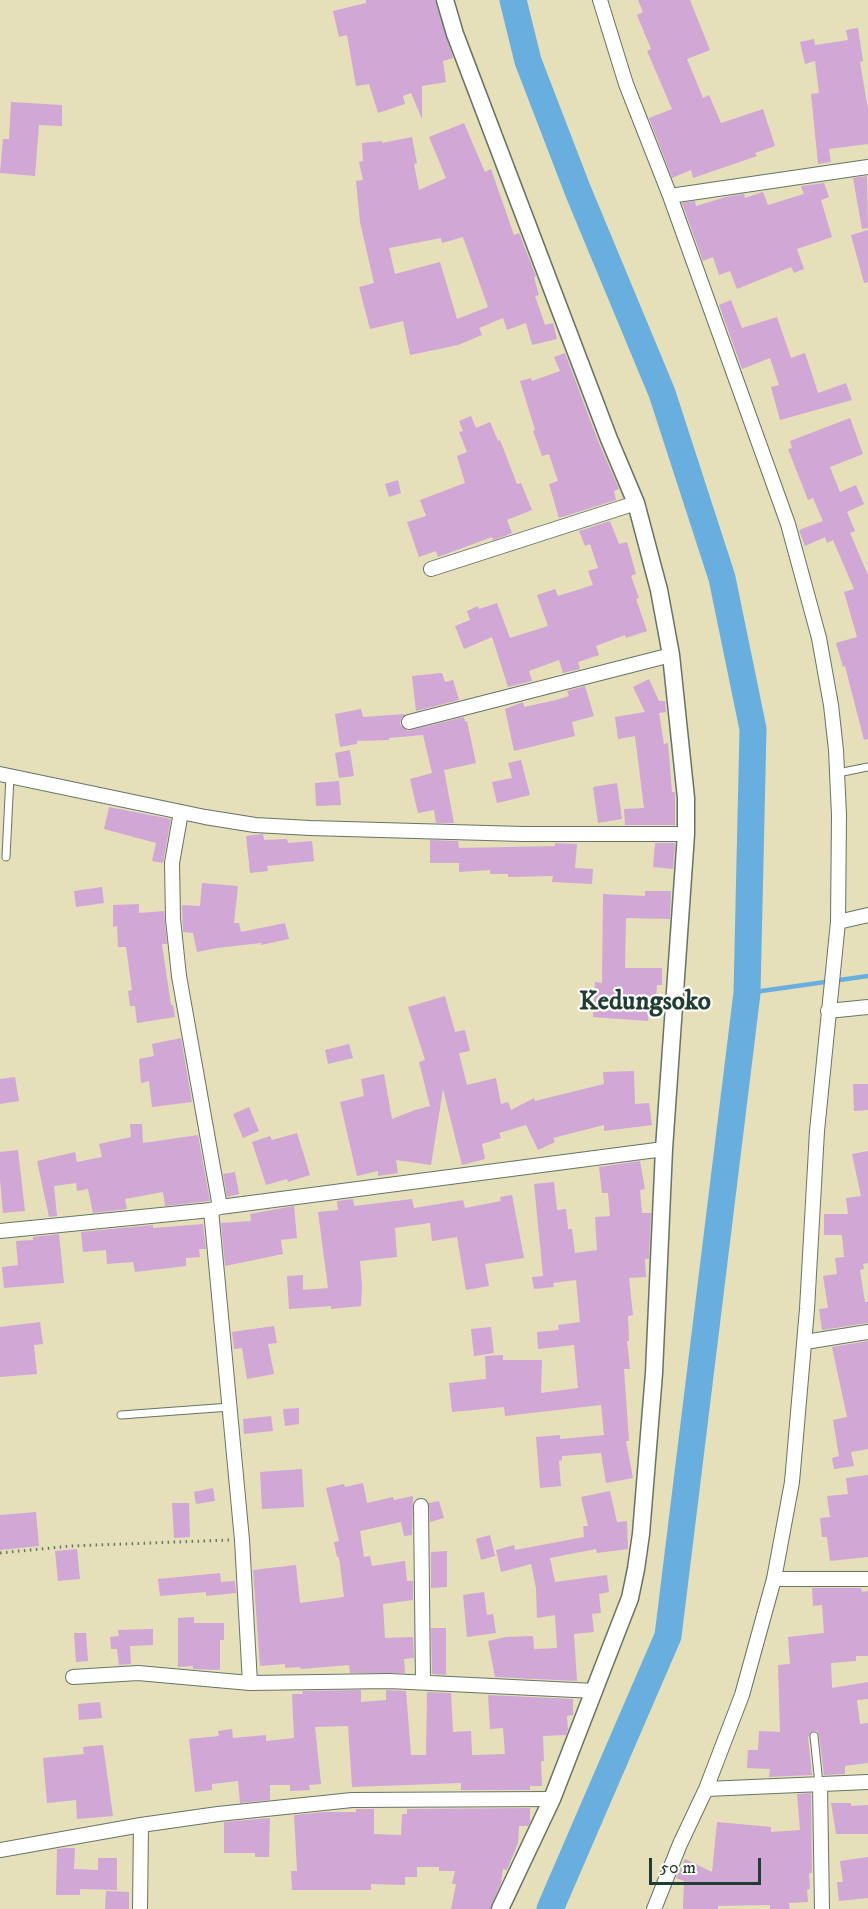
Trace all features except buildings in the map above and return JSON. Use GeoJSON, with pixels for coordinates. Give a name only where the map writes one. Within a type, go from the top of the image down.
{"type":"FeatureCollection","features":[{"type":"Feature","properties":{"kind":"street"},"geometry":{"type":"LineString","coordinates":[[445,0],[455,34],[600,417],[636,503],[659,590],[671,655],[687,798],[664,1149],[654,1373],[636,1569],[630,1598],[552,1799],[500,1909]]}},
{"type":"Feature","properties":{"kind":"street"},"geometry":{"type":"LineString","coordinates":[[600,0],[626,84],[670,196],[788,525],[826,673],[838,773],[838,922],[817,1131],[805,1342],[792,1482],[774,1579],[742,1695],[706,1789],[680,1844],[654,1909]]}},
{"type":"Feature","properties":{"kind":"street"},"geometry":{"type":"LineString","coordinates":[[670,196],[868,167]]}},
{"type":"Feature","properties":{"kind":"street"},"geometry":{"type":"LineString","coordinates":[[431,569],[636,503]]}},
{"type":"Feature","properties":{"kind":"street"},"geometry":{"type":"LineString","coordinates":[[409,722],[671,655]]}},
{"type":"Feature","properties":{"kind":"street"},"geometry":{"type":"LineString","coordinates":[[5,775],[255,825],[522,834],[686,834]]}},
{"type":"Feature","properties":{"kind":"street"},"geometry":{"type":"LineString","coordinates":[[181,812],[172,863],[173,919],[179,976],[216,1208],[242,1540],[250,1683]]}},
{"type":"Feature","properties":{"kind":"street"},"geometry":{"type":"LineString","coordinates":[[838,922],[868,915]]}},
{"type":"Feature","properties":{"kind":"street"},"geometry":{"type":"LineString","coordinates":[[829,1008],[868,1007]]}},
{"type":"Feature","properties":{"kind":"street"},"geometry":{"type":"LineString","coordinates":[[0,1231],[216,1208],[664,1149]]}},
{"type":"Feature","properties":{"kind":"street"},"geometry":{"type":"LineString","coordinates":[[805,1342],[868,1332]]}},
{"type":"Feature","properties":{"kind":"street"},"geometry":{"type":"LineString","coordinates":[[421,1506],[423,1682]]}},
{"type":"Feature","properties":{"kind":"street"},"geometry":{"type":"LineString","coordinates":[[774,1579],[868,1579]]}},
{"type":"Feature","properties":{"kind":"street"},"geometry":{"type":"LineString","coordinates":[[73,1677],[138,1673],[250,1683],[423,1682],[595,1691]]}},
{"type":"Feature","properties":{"kind":"street"},"geometry":{"type":"LineString","coordinates":[[706,1789],[868,1782]]}},
{"type":"Feature","properties":{"kind":"street"},"geometry":{"type":"LineString","coordinates":[[820,1785],[822,1909]]}},
{"type":"Feature","properties":{"kind":"street"},"geometry":{"type":"LineString","coordinates":[[0,1850],[218,1814],[352,1800],[552,1799]]}},
{"type":"Feature","properties":{"kind":"street"},"geometry":{"type":"LineString","coordinates":[[140,1909],[141,1825]]}},
{"type":"Feature","properties":{"kind":"lane"},"geometry":{"type":"LineString","coordinates":[[838,773],[868,767]]}},
{"type":"Feature","properties":{"kind":"lane"},"geometry":{"type":"LineString","coordinates":[[5,775],[6,857]]}},
{"type":"Feature","properties":{"kind":"lane"},"geometry":{"type":"LineString","coordinates":[[121,1415],[230,1407]]}},
{"type":"Feature","properties":{"kind":"lane"},"geometry":{"type":"LineString","coordinates":[[814,1736],[820,1785]]}},
{"type":"Feature","properties":{"kind":"path"},"geometry":{"type":"LineString","coordinates":[[0,1553],[71,1546],[242,1540]]}},
{"type":"Feature","properties":{"kind":"waterway"},"geometry":{"type":"LineString","coordinates":[[513,0],[528,61],[578,191],[662,393],[722,578],[753,729],[747,993],[668,1636],[550,1909]]}},
{"type":"Feature","properties":{"kind":"waterway"},"geometry":{"type":"LineString","coordinates":[[747,993],[868,976]]}},
{"type":"Feature","properties":{"kind":"district","name":"Kedungsoko"},"geometry":{"type":"Point","coordinates":[645,1003]}}]}
